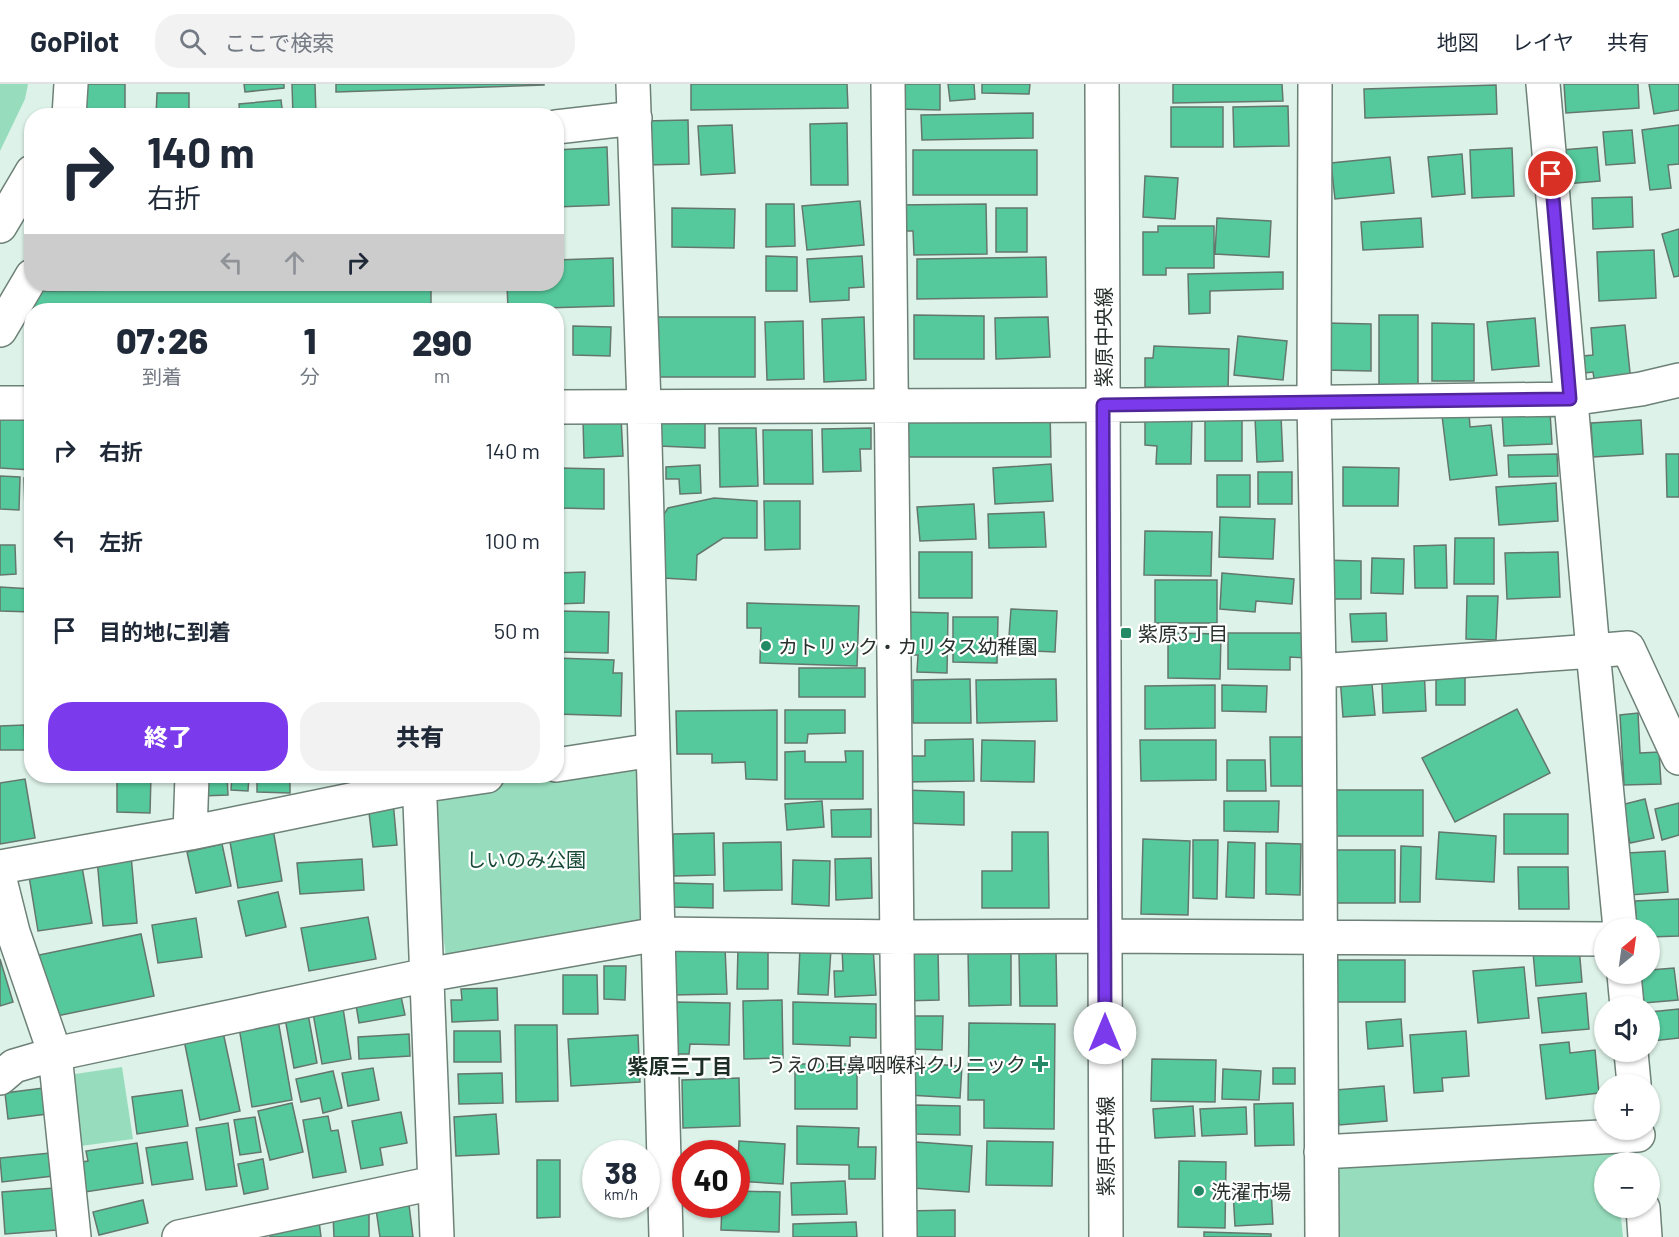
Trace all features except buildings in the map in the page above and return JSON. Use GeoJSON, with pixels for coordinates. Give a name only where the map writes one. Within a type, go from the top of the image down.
{"type":"FeatureCollection","features":[{"type":"Feature","properties":{"kind":"street"},"geometry":{"type":"LineString","coordinates":[[633,84],[644,405],[666,1237]]}},
{"type":"Feature","properties":{"kind":"street"},"geometry":{"type":"LineString","coordinates":[[888,84],[900,1237]]}},
{"type":"Feature","properties":{"kind":"street","name":"紫原中央線"},"geometry":{"type":"LineString","coordinates":[[1102,84],[1106,1237]]}},
{"type":"Feature","properties":{"kind":"street"},"geometry":{"type":"LineString","coordinates":[[1315,84],[1314,402],[1319,671],[1322,1237]]}},
{"type":"Feature","properties":{"kind":"street"},"geometry":{"type":"LineString","coordinates":[[1543,84],[1619,918]]}},
{"type":"Feature","properties":{"kind":"street"},"geometry":{"type":"LineString","coordinates":[[564,126],[635,118]]}},
{"type":"Feature","properties":{"kind":"street"},"geometry":{"type":"LineString","coordinates":[[0,226],[24,186]]}},
{"type":"Feature","properties":{"kind":"street"},"geometry":{"type":"LineString","coordinates":[[0,330],[24,290]]}},
{"type":"Feature","properties":{"kind":"street"},"geometry":{"type":"LineString","coordinates":[[564,407],[1103,405],[1570,399],[1641,389],[1679,380]]}},
{"type":"Feature","properties":{"kind":"street"},"geometry":{"type":"LineString","coordinates":[[0,403],[24,403]]}},
{"type":"Feature","properties":{"kind":"street"},"geometry":{"type":"LineString","coordinates":[[1319,671],[1628,648],[1679,758]]}},
{"type":"Feature","properties":{"kind":"street"},"geometry":{"type":"LineString","coordinates":[[564,764],[653,750]]}},
{"type":"Feature","properties":{"kind":"street"},"geometry":{"type":"LineString","coordinates":[[190,833],[192,783]]}},
{"type":"Feature","properties":{"kind":"street"},"geometry":{"type":"LineString","coordinates":[[0,867],[190,833],[410,783]]}},
{"type":"Feature","properties":{"kind":"street"},"geometry":{"type":"LineString","coordinates":[[419,783],[437,1237]]}},
{"type":"Feature","properties":{"kind":"street"},"geometry":{"type":"LineString","coordinates":[[0,880],[7,933],[55,1054],[74,1237]]}},
{"type":"Feature","properties":{"kind":"street"},"geometry":{"type":"LineString","coordinates":[[0,1078],[14,1066],[55,1054],[427,975],[658,934],[1594,939]]}},
{"type":"Feature","properties":{"kind":"street"},"geometry":{"type":"LineString","coordinates":[[1321,1152],[1638,1142]]}},
{"type":"Feature","properties":{"kind":"street"},"geometry":{"type":"LineString","coordinates":[[179,1237],[243,1230],[434,1183]]}},
{"type":"Feature","properties":{"kind":"street"},"geometry":{"type":"LineString","coordinates":[[1644,1218],[1645,1237]]}},
{"type":"Feature","properties":{"kind":"green space"},"geometry":{"type":"Polygon","coordinates":[[[0,84],[28,84],[25,99],[0,151],[0,84]]]}},
{"type":"Feature","properties":{"kind":"green space","name":"しいのみ公園"},"geometry":{"type":"Polygon","coordinates":[[[627,762],[640,770],[645,913],[636,923],[446,957],[425,789],[472,783],[564,783],[564,774],[627,762]]]}},
{"type":"Feature","properties":{"kind":"green space"},"geometry":{"type":"Polygon","coordinates":[[[122,1067],[133,1139],[73,1147],[62,1076],[122,1067]]]}},
{"type":"Feature","properties":{"kind":"green space"},"geometry":{"type":"Polygon","coordinates":[[[1594,1155],[1594,1218],[1621,1218],[1623,1237],[1332,1237],[1330,1176],[1339,1164],[1594,1155]]]}},
{"type":"Feature","properties":{"kind":"place","name":"紫原3丁目"},"geometry":{"type":"Point","coordinates":[1126,633]}},
{"type":"Feature","properties":{"kind":"place","name":"カトリック・カリタス幼稚園"},"geometry":{"type":"Point","coordinates":[766,646]}},
{"type":"Feature","properties":{"kind":"place","name":"うえの耳鼻咽喉科クリニック"},"geometry":{"type":"Point","coordinates":[1040,1064]}},
{"type":"Feature","properties":{"kind":"place","name":"洗濯市場"},"geometry":{"type":"Point","coordinates":[1199,1191]}},
{"type":"Feature","properties":{"kind":"district","name":"紫原三丁目"},"geometry":{"type":"Point","coordinates":[680,1065]}},
{"type":"Feature","properties":{"kind":"route"},"geometry":{"type":"LineString","coordinates":[[1105,1033],[1103,405],[1570,399],[1551,174]]}}]}
